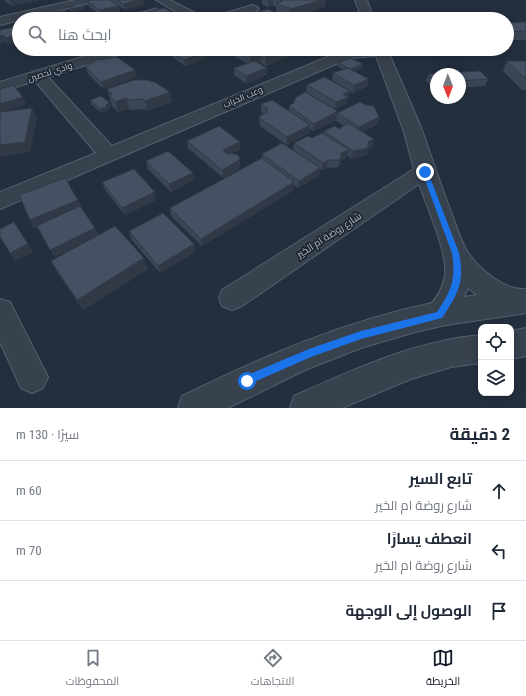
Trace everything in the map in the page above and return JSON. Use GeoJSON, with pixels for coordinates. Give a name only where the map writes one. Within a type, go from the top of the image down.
{"type":"FeatureCollection","features":[{"type":"Feature","properties":{"kind":"street"},"geometry":{"type":"LineString","coordinates":[[38,12],[89,0]]}},
{"type":"Feature","properties":{"kind":"street"},"geometry":{"type":"LineString","coordinates":[[162,0],[184,12]]}},
{"type":"Feature","properties":{"kind":"street"},"geometry":{"type":"LineString","coordinates":[[361,0],[365,12]]}},
{"type":"Feature","properties":{"kind":"street"},"geometry":{"type":"LineString","coordinates":[[243,12],[253,9]]}},
{"type":"Feature","properties":{"kind":"street"},"geometry":{"type":"LineString","coordinates":[[0,21],[12,18]]}},
{"type":"Feature","properties":{"kind":"street","name":"وادي لحصين"},"geometry":{"type":"LineString","coordinates":[[0,87],[101,56]]}},
{"type":"Feature","properties":{"kind":"street","name":"وعب الخراب"},"geometry":{"type":"LineString","coordinates":[[0,201],[342,56]]}},
{"type":"Feature","properties":{"kind":"street"},"geometry":{"type":"LineString","coordinates":[[382,56],[413,132],[425,172],[455,253],[458,274],[456,285],[447,305],[439,315]]}},
{"type":"Feature","properties":{"kind":"street"},"geometry":{"type":"LineString","coordinates":[[39,76],[108,154]]}},
{"type":"Feature","properties":{"kind":"street","name":"شارع روضة ام الخير"},"geometry":{"type":"LineString","coordinates":[[232,298],[425,172]]}},
{"type":"Feature","properties":{"kind":"street"},"geometry":{"type":"LineString","coordinates":[[455,253],[470,274],[482,285],[496,294],[523,301]]}},
{"type":"Feature","properties":{"kind":"street"},"geometry":{"type":"LineString","coordinates":[[194,408],[247,381],[309,353],[361,335],[461,310],[523,301]]}},
{"type":"Feature","properties":{"kind":"street"},"geometry":{"type":"LineString","coordinates":[[0,311],[32,378]]}},
{"type":"Feature","properties":{"kind":"street"},"geometry":{"type":"LineString","coordinates":[[514,344],[526,342]]}},
{"type":"Feature","properties":{"kind":"street"},"geometry":{"type":"LineString","coordinates":[[306,408],[343,390],[396,369],[447,354],[478,349]]}},
{"type":"Feature","properties":{"kind":"building"},"geometry":{"type":"Polygon","coordinates":[[[110,0],[119,6],[100,10],[87,1],[110,0]]]}},
{"type":"Feature","properties":{"kind":"building"},"geometry":{"type":"Polygon","coordinates":[[[117,0],[139,0],[123,4],[117,0]]]}},
{"type":"Feature","properties":{"kind":"building"},"geometry":{"type":"Polygon","coordinates":[[[280,0],[322,0],[291,9],[276,3],[283,1],[280,0]]]}},
{"type":"Feature","properties":{"kind":"building"},"geometry":{"type":"Polygon","coordinates":[[[80,3],[85,6],[72,9],[69,7],[74,6],[73,5],[80,3]]]}},
{"type":"Feature","properties":{"kind":"building"},"geometry":{"type":"Polygon","coordinates":[[[156,7],[160,9],[150,12],[138,12],[156,7]]]}},
{"type":"Feature","properties":{"kind":"building"},"geometry":{"type":"Polygon","coordinates":[[[164,8],[171,12],[150,12],[164,8]]]}},
{"type":"Feature","properties":{"kind":"building"},"geometry":{"type":"Polygon","coordinates":[[[268,9],[274,12],[258,12],[268,9]]]}},
{"type":"Feature","properties":{"kind":"building"},"geometry":{"type":"Polygon","coordinates":[[[526,22],[526,31],[514,32],[514,23],[526,22]]]}},
{"type":"Feature","properties":{"kind":"building"},"geometry":{"type":"Polygon","coordinates":[[[12,27],[12,36],[5,38],[4,35],[0,36],[0,30],[12,27]]]}},
{"type":"Feature","properties":{"kind":"building"},"geometry":{"type":"Polygon","coordinates":[[[178,56],[194,56],[184,60],[178,56]]]}},
{"type":"Feature","properties":{"kind":"building"},"geometry":{"type":"Polygon","coordinates":[[[117,57],[135,70],[101,82],[86,67],[96,60],[117,57]]]}},
{"type":"Feature","properties":{"kind":"building"},"geometry":{"type":"Polygon","coordinates":[[[350,58],[363,64],[351,69],[338,63],[350,58]]]}},
{"type":"Feature","properties":{"kind":"building"},"geometry":{"type":"Polygon","coordinates":[[[255,61],[267,68],[246,76],[234,68],[255,61]]]}},
{"type":"Feature","properties":{"kind":"building"},"geometry":{"type":"Polygon","coordinates":[[[507,61],[526,61],[526,79],[507,61]]]}},
{"type":"Feature","properties":{"kind":"building"},"geometry":{"type":"Polygon","coordinates":[[[348,68],[369,79],[354,85],[333,73],[348,68]]]}},
{"type":"Feature","properties":{"kind":"building"},"geometry":{"type":"Polygon","coordinates":[[[480,71],[488,79],[466,81],[466,72],[480,71]]]}},
{"type":"Feature","properties":{"kind":"building"},"geometry":{"type":"Polygon","coordinates":[[[324,77],[350,91],[343,94],[348,97],[336,102],[307,85],[324,77]]]}},
{"type":"Feature","properties":{"kind":"building"},"geometry":{"type":"Polygon","coordinates":[[[134,80],[147,80],[156,83],[170,92],[145,101],[143,99],[129,100],[126,98],[115,102],[110,96],[112,94],[107,89],[134,80]]]}},
{"type":"Feature","properties":{"kind":"building"},"geometry":{"type":"Polygon","coordinates":[[[13,85],[23,97],[0,104],[0,89],[13,85]]]}},
{"type":"Feature","properties":{"kind":"building"},"geometry":{"type":"Polygon","coordinates":[[[305,92],[338,111],[314,124],[289,106],[295,102],[293,101],[296,99],[295,98],[305,92]]]}},
{"type":"Feature","properties":{"kind":"building"},"geometry":{"type":"Polygon","coordinates":[[[101,96],[110,103],[106,105],[108,106],[100,109],[90,100],[101,96]]]}},
{"type":"Feature","properties":{"kind":"building"},"geometry":{"type":"Polygon","coordinates":[[[272,100],[310,125],[287,137],[259,118],[268,112],[265,110],[268,109],[261,104],[272,100]]]}},
{"type":"Feature","properties":{"kind":"building"},"geometry":{"type":"Polygon","coordinates":[[[360,102],[366,105],[374,106],[379,117],[359,127],[337,113],[360,102]]]}},
{"type":"Feature","properties":{"kind":"building"},"geometry":{"type":"Polygon","coordinates":[[[32,108],[25,142],[0,145],[0,112],[32,108]]]}},
{"type":"Feature","properties":{"kind":"building"},"geometry":{"type":"Polygon","coordinates":[[[348,123],[374,139],[368,142],[368,148],[353,151],[324,131],[335,126],[339,129],[348,123]]]}},
{"type":"Feature","properties":{"kind":"building"},"geometry":{"type":"Polygon","coordinates":[[[219,126],[240,142],[223,150],[227,154],[237,154],[240,158],[238,161],[222,170],[187,141],[219,126]]]}},
{"type":"Feature","properties":{"kind":"building"},"geometry":{"type":"Polygon","coordinates":[[[322,133],[349,150],[341,153],[341,158],[339,160],[328,160],[323,163],[294,143],[308,136],[312,138],[322,133]]]}},
{"type":"Feature","properties":{"kind":"building"},"geometry":{"type":"Polygon","coordinates":[[[282,143],[320,168],[299,181],[262,154],[282,143]]]}},
{"type":"Feature","properties":{"kind":"building"},"geometry":{"type":"Polygon","coordinates":[[[168,151],[193,173],[169,184],[146,161],[168,151]]]}},
{"type":"Feature","properties":{"kind":"building"},"geometry":{"type":"Polygon","coordinates":[[[262,158],[294,182],[201,239],[170,208],[262,158]]]}},
{"type":"Feature","properties":{"kind":"building"},"geometry":{"type":"Polygon","coordinates":[[[134,169],[155,192],[122,208],[102,182],[134,169]]]}},
{"type":"Feature","properties":{"kind":"building"},"geometry":{"type":"Polygon","coordinates":[[[65,178],[78,200],[30,220],[19,195],[65,178]]]}},
{"type":"Feature","properties":{"kind":"building"},"geometry":{"type":"Polygon","coordinates":[[[80,206],[95,228],[50,250],[37,226],[80,206]]]}},
{"type":"Feature","properties":{"kind":"building"},"geometry":{"type":"Polygon","coordinates":[[[163,213],[194,244],[158,266],[129,231],[163,213]]]}},
{"type":"Feature","properties":{"kind":"building"},"geometry":{"type":"Polygon","coordinates":[[[14,222],[28,244],[10,253],[0,237],[0,229],[14,222]]]}},
{"type":"Feature","properties":{"kind":"building"},"geometry":{"type":"Polygon","coordinates":[[[115,226],[144,258],[77,300],[51,261],[115,226]]]}},
{"type":"Feature","properties":{"kind":"route"},"geometry":{"type":"LineString","coordinates":[[247,381],[309,353],[361,335],[439,315],[453,295],[458,274],[457,263],[455,253],[425,172]]}}]}
